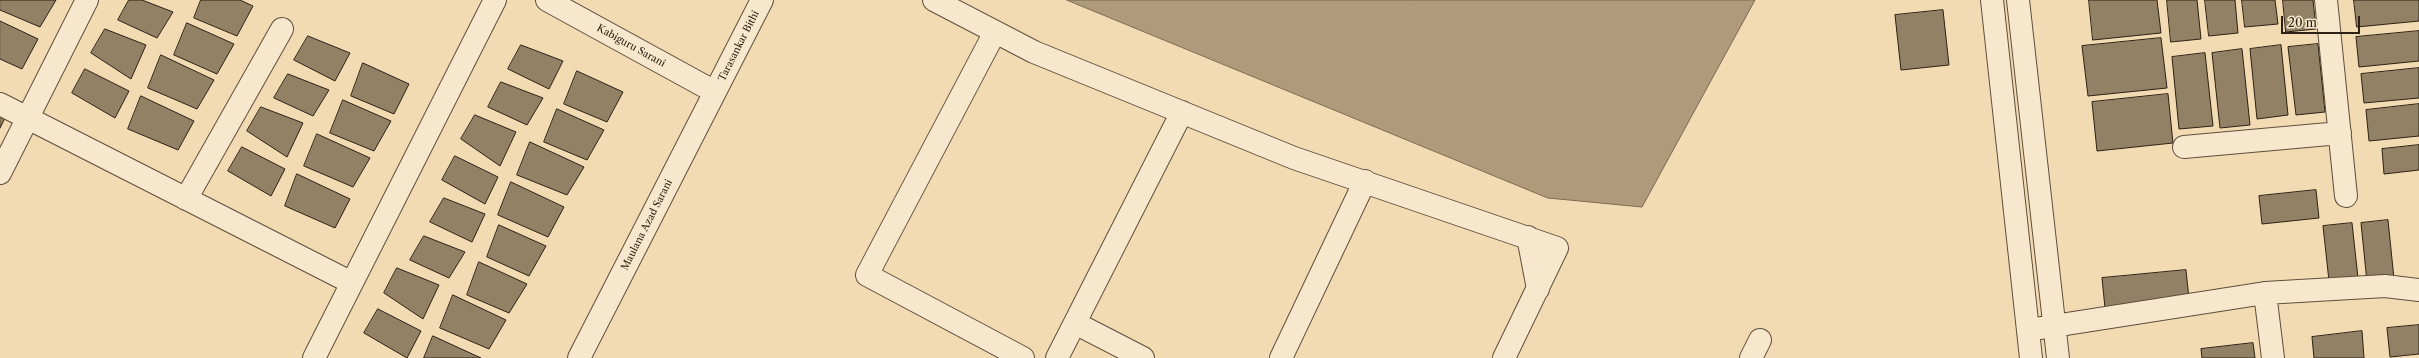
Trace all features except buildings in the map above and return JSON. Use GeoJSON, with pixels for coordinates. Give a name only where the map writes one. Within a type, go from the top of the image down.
{"type":"FeatureCollection","features":[{"type":"Feature","properties":{"kind":"street"},"geometry":{"type":"LineString","coordinates":[[0,173],[87,0]]}},
{"type":"Feature","properties":{"kind":"street"},"geometry":{"type":"LineString","coordinates":[[314,358],[495,0]]}},
{"type":"Feature","properties":{"kind":"street","name":"Kabiguru Sarani"},"geometry":{"type":"LineString","coordinates":[[547,0],[715,92]]}},
{"type":"Feature","properties":{"kind":"street","name":"Tarasankar Bithi"},"geometry":{"type":"LineString","coordinates":[[715,92],[762,0]]}},
{"type":"Feature","properties":{"kind":"street"},"geometry":{"type":"LineString","coordinates":[[934,0],[1034,52],[1294,158],[1365,181],[1557,248],[1504,358]]}},
{"type":"Feature","properties":{"kind":"street"},"geometry":{"type":"LineString","coordinates":[[1992,0],[2031,358]]}},
{"type":"Feature","properties":{"kind":"street"},"geometry":{"type":"LineString","coordinates":[[2018,0],[2058,358]]}},
{"type":"Feature","properties":{"kind":"street"},"geometry":{"type":"LineString","coordinates":[[2326,0],[2346,196]]}},
{"type":"Feature","properties":{"kind":"street"},"geometry":{"type":"LineString","coordinates":[[186,199],[282,29]]}},
{"type":"Feature","properties":{"kind":"street"},"geometry":{"type":"LineString","coordinates":[[995,32],[867,275],[1023,358]]}},
{"type":"Feature","properties":{"kind":"street","name":"Maulana Azad Sarani"},"geometry":{"type":"LineString","coordinates":[[579,358],[715,92]]}},
{"type":"Feature","properties":{"kind":"street"},"geometry":{"type":"LineString","coordinates":[[0,104],[352,283]]}},
{"type":"Feature","properties":{"kind":"street"},"geometry":{"type":"LineString","coordinates":[[1057,358],[1182,112]]}},
{"type":"Feature","properties":{"kind":"street"},"geometry":{"type":"LineString","coordinates":[[2184,147],[2340,133]]}},
{"type":"Feature","properties":{"kind":"street"},"geometry":{"type":"LineString","coordinates":[[1281,358],[1365,181]]}},
{"type":"Feature","properties":{"kind":"street"},"geometry":{"type":"LineString","coordinates":[[2028,330],[2265,293],[2385,286],[2419,290]]}},
{"type":"Feature","properties":{"kind":"street"},"geometry":{"type":"LineString","coordinates":[[2265,293],[2272,358]]}},
{"type":"Feature","properties":{"kind":"street"},"geometry":{"type":"LineString","coordinates":[[1074,323],[1142,358]]}},
{"type":"Feature","properties":{"kind":"shaded area"},"geometry":{"type":"Polygon","coordinates":[[[1067,0],[1755,0],[1642,207],[1548,198],[1067,0]]]}}]}
